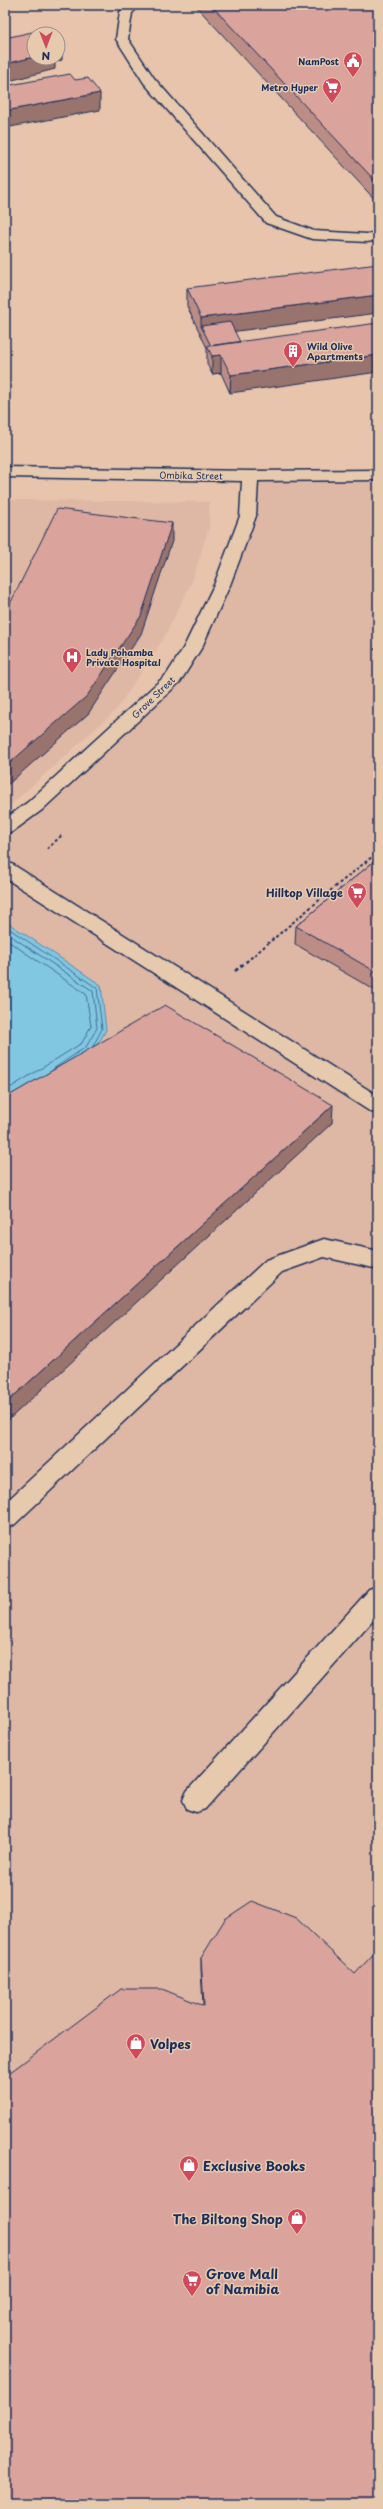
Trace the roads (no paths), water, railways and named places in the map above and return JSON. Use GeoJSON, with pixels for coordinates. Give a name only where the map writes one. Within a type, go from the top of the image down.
{"type":"FeatureCollection","features":[{"type":"Feature","properties":{"kind":"street"},"geometry":{"type":"LineString","coordinates":[[134,5],[126,12],[122,38],[125,44],[149,80],[271,220],[312,235],[367,238],[378,236]]}},
{"type":"Feature","properties":{"kind":"street","name":"Ombika Street"},"geometry":{"type":"LineString","coordinates":[[5,472],[250,476],[378,475]]}},
{"type":"Feature","properties":{"kind":"street","name":"Grove Street"},"geometry":{"type":"LineString","coordinates":[[5,828],[35,806],[174,678],[193,647],[222,585],[248,516],[250,476]]}},
{"type":"Feature","properties":{"kind":"street"},"geometry":{"type":"LineString","coordinates":[[5,870],[378,1106]]}},
{"type":"Feature","properties":{"kind":"street"},"geometry":{"type":"LineString","coordinates":[[5,1518],[274,1266],[324,1248],[378,1260]]}},
{"type":"Feature","properties":{"kind":"street"},"geometry":{"type":"LineString","coordinates":[[196,1800],[378,1598]]}},
{"type":"Feature","properties":{"kind":"water"},"geometry":{"type":"Polygon","coordinates":[[[5,921],[101,985],[106,1030],[93,1053],[5,1108],[5,921]]]}},
{"type":"Feature","properties":{"kind":"place","name":"NamPost"},"geometry":{"type":"Point","coordinates":[353,78]}},
{"type":"Feature","properties":{"kind":"place","name":"Metro Hyper"},"geometry":{"type":"Point","coordinates":[332,104]}},
{"type":"Feature","properties":{"kind":"place","name":"Wild Olive Apartments"},"geometry":{"type":"Point","coordinates":[293,368]}},
{"type":"Feature","properties":{"kind":"place","name":"Lady Pohamba Private Hospital"},"geometry":{"type":"Point","coordinates":[72,674]}},
{"type":"Feature","properties":{"kind":"place","name":"Hilltop Village"},"geometry":{"type":"Point","coordinates":[357,909]}},
{"type":"Feature","properties":{"kind":"place","name":"Volpes"},"geometry":{"type":"Point","coordinates":[136,2060]}},
{"type":"Feature","properties":{"kind":"place","name":"Exclusive Books"},"geometry":{"type":"Point","coordinates":[189,2182]}},
{"type":"Feature","properties":{"kind":"place","name":"The Biltong Shop"},"geometry":{"type":"Point","coordinates":[297,2235]}},
{"type":"Feature","properties":{"kind":"place","name":"Grove Mall of Namibia"},"geometry":{"type":"Point","coordinates":[192,2297]}}]}
